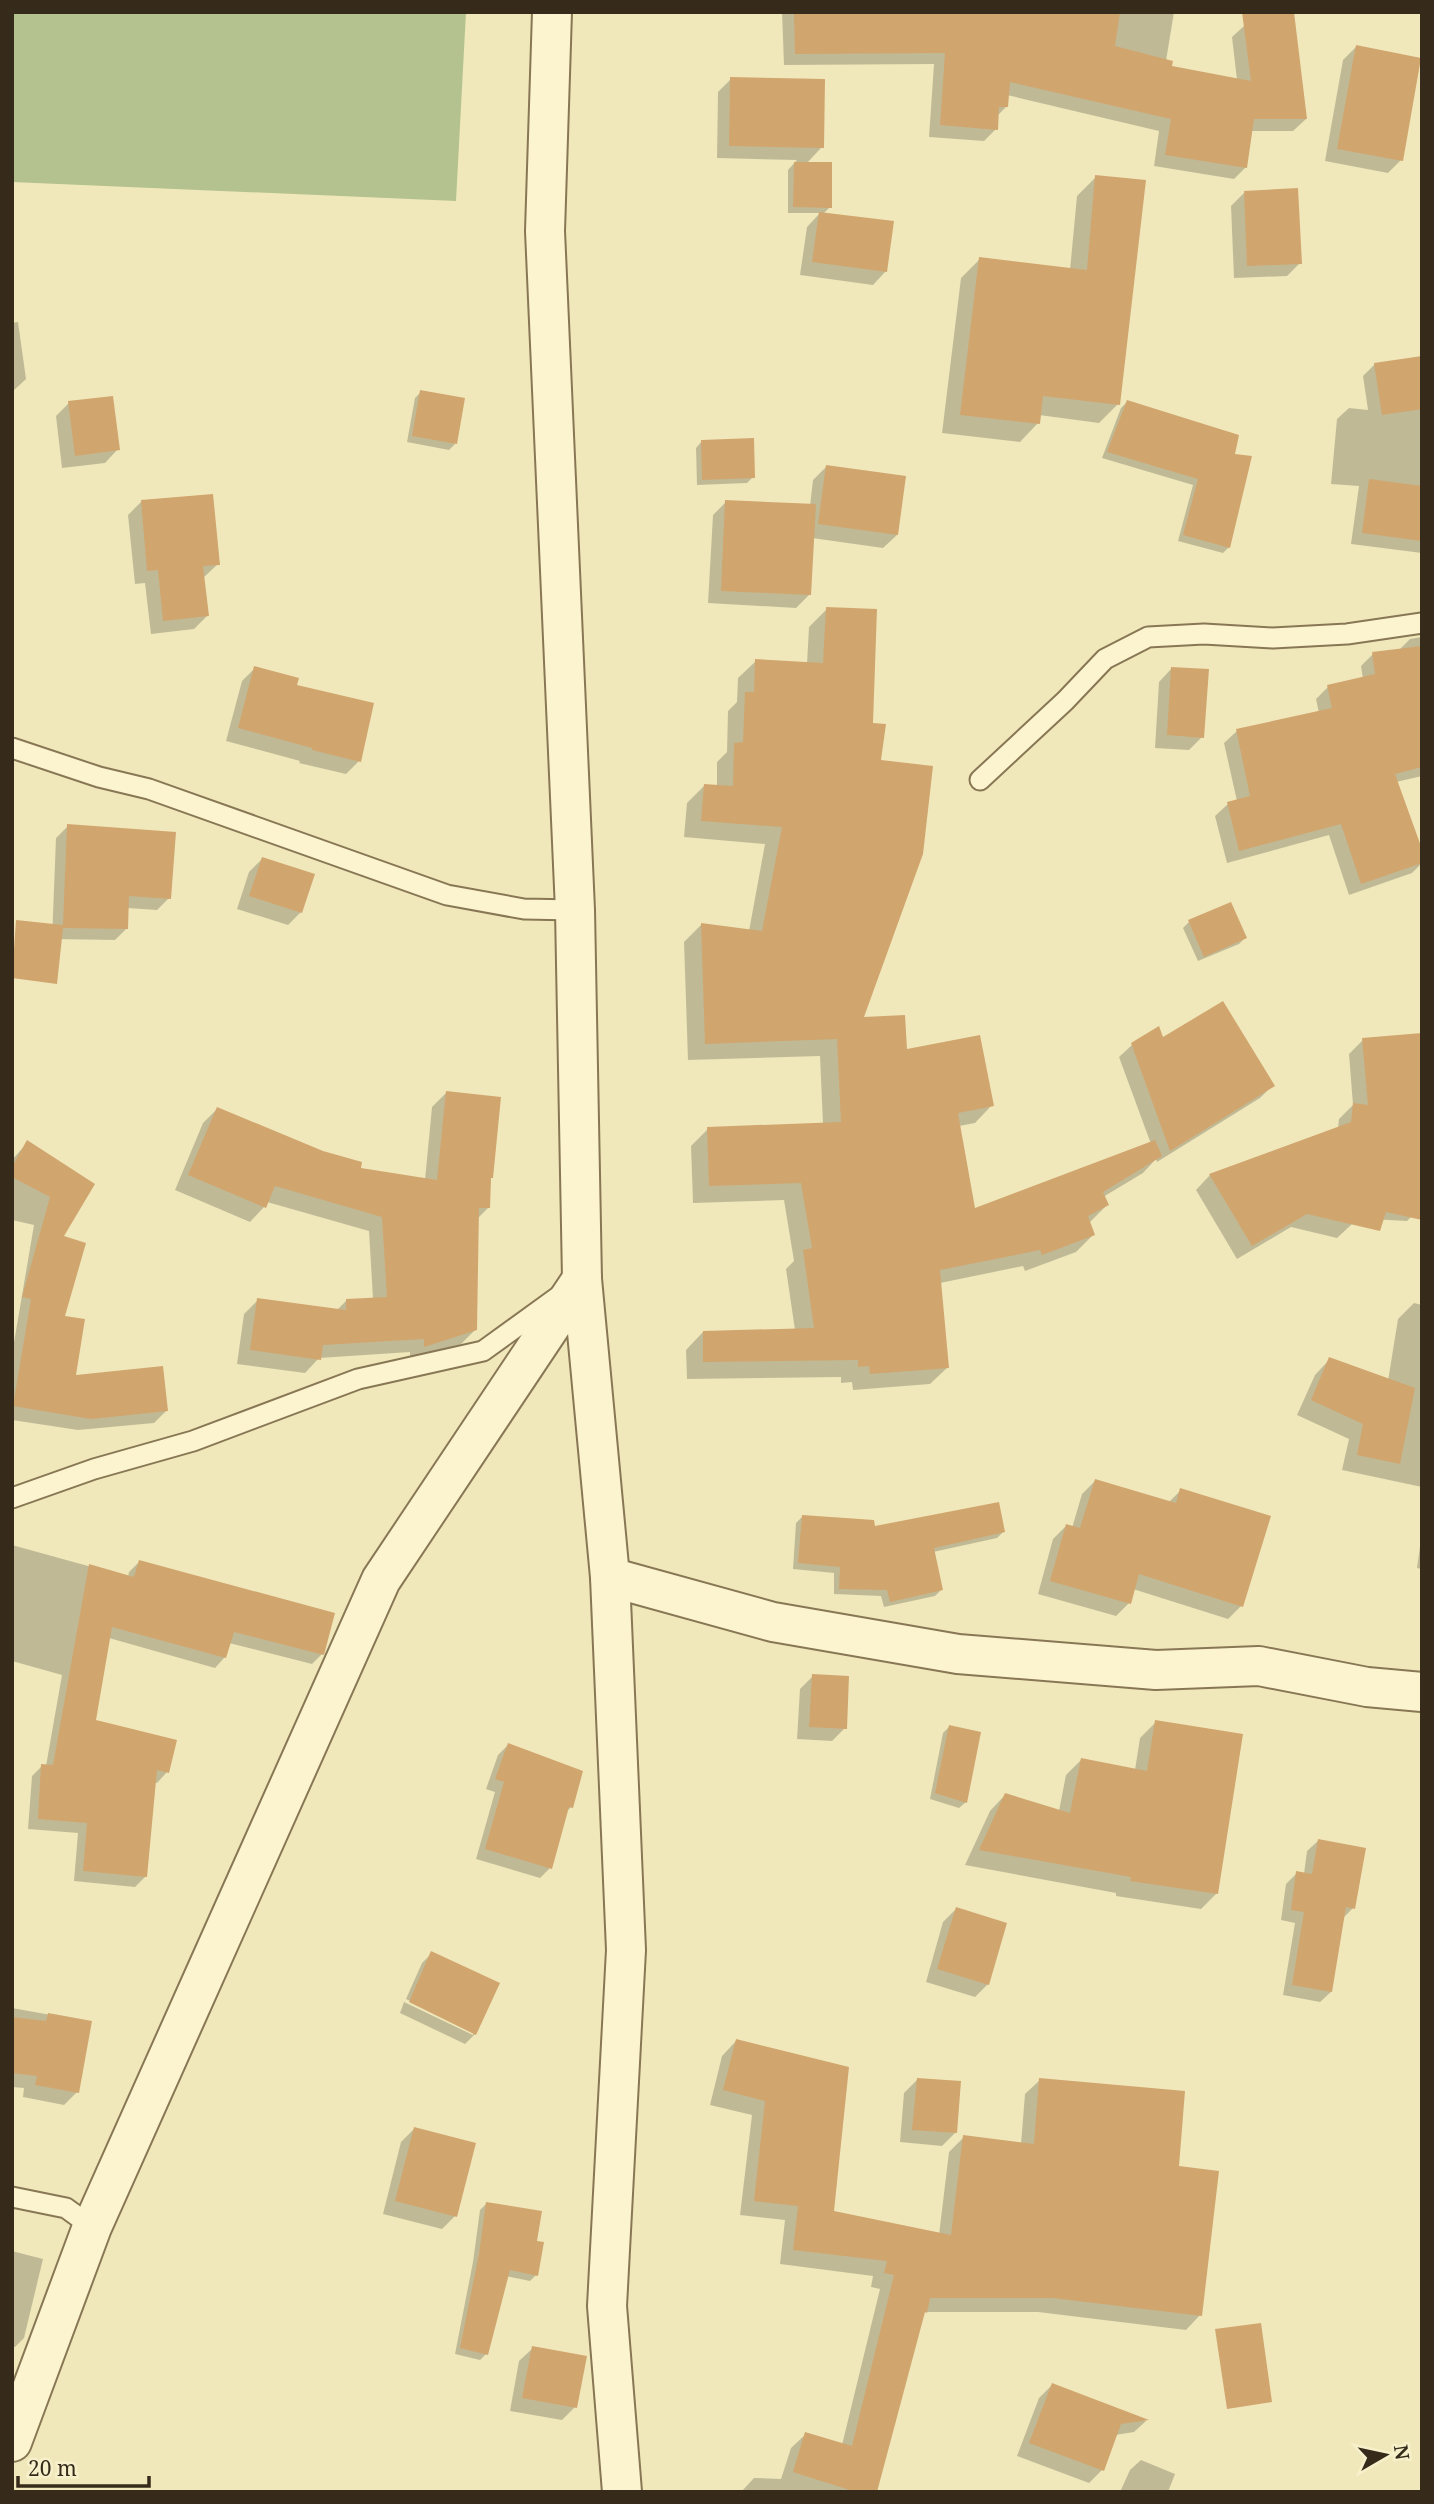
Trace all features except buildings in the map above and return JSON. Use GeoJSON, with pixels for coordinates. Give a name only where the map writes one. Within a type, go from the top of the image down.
{"type":"FeatureCollection","features":[{"type":"Feature","properties":{"kind":"street"},"geometry":{"type":"LineString","coordinates":[[552,12],[545,230],[575,910],[582,1279],[610,1577],[626,1950],[607,2306],[622,2492]]}},
{"type":"Feature","properties":{"kind":"street"},"geometry":{"type":"LineString","coordinates":[[12,2442],[92,2227],[381,1580],[582,1279]]}},
{"type":"Feature","properties":{"kind":"street"},"geometry":{"type":"LineString","coordinates":[[610,1577],[772,1622],[958,1654],[1156,1670],[1259,1666],[1367,1687],[1422,1692]]}},
{"type":"Feature","properties":{"kind":"lane"},"geometry":{"type":"LineString","coordinates":[[980,780],[1065,701],[1105,659],[1149,637],[1205,634],[1273,638],[1347,634],[1422,624]]}},
{"type":"Feature","properties":{"kind":"lane"},"geometry":{"type":"LineString","coordinates":[[12,748],[99,777],[149,789],[447,895],[524,909],[575,910]]}},
{"type":"Feature","properties":{"kind":"lane"},"geometry":{"type":"LineString","coordinates":[[12,1498],[94,1469],[193,1441],[358,1379],[483,1351],[582,1279]]}},
{"type":"Feature","properties":{"kind":"lane"},"geometry":{"type":"LineString","coordinates":[[12,2197],[23,2197],[65,2208],[92,2227]]}},
{"type":"Feature","properties":{"kind":"green space"},"geometry":{"type":"Polygon","coordinates":[[[12,12],[466,12],[456,201],[12,182],[12,12]]]}}]}
